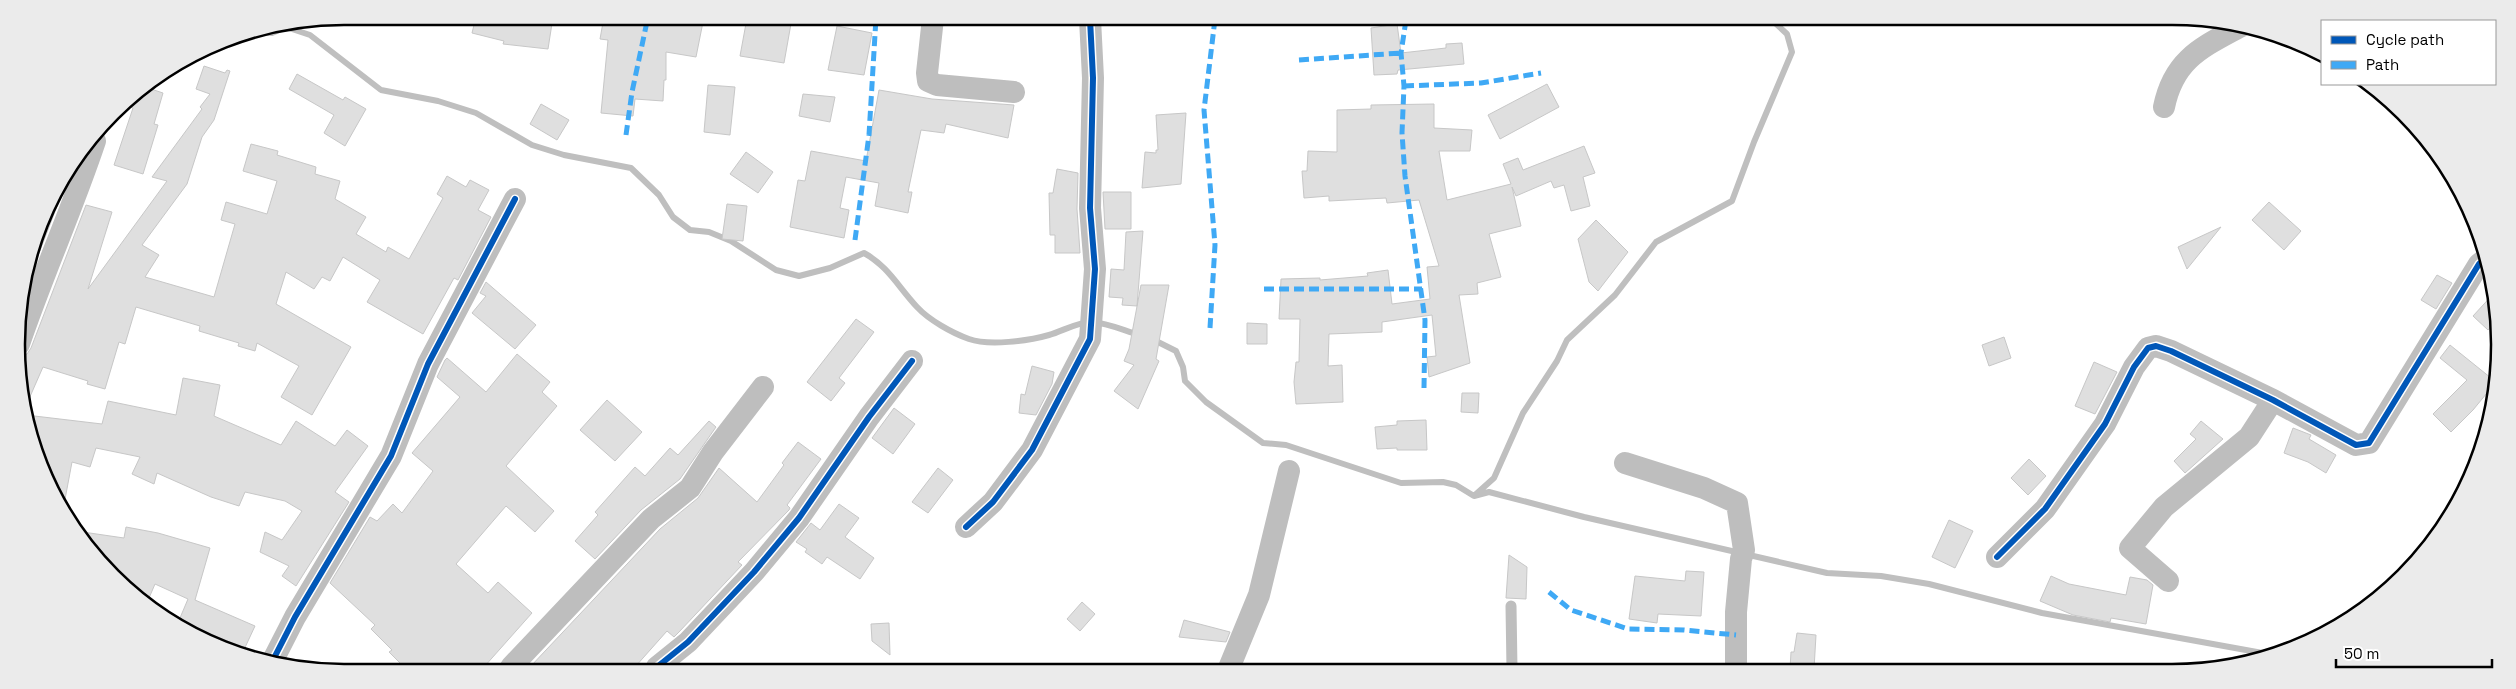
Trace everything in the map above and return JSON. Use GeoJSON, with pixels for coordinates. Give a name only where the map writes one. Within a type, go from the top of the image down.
{"type":"FeatureCollection","features":[{"type":"Feature","properties":{"kind":"street"},"geometry":{"type":"LineString","coordinates":[[932,25],[927,73],[928,81],[937,84],[1014,92]]}},
{"type":"Feature","properties":{"kind":"street"},"geometry":{"type":"LineString","coordinates":[[966,527],[993,502],[1032,450],[1090,339],[1095,269],[1090,208],[1093,78],[1090,25]]}},
{"type":"Feature","properties":{"kind":"street"},"geometry":{"type":"LineString","coordinates":[[2164,107],[2168,86],[2192,54],[2233,31]]}},
{"type":"Feature","properties":{"kind":"street"},"geometry":{"type":"LineString","coordinates":[[26,323],[77,197],[93,148]]}},
{"type":"Feature","properties":{"kind":"street"},"geometry":{"type":"LineString","coordinates":[[275,656],[295,617],[391,456],[428,364],[515,199]]}},
{"type":"Feature","properties":{"kind":"street"},"geometry":{"type":"LineString","coordinates":[[1997,557],[2045,509],[2105,424],[2134,367],[2148,348],[2156,346],[2171,351],[2273,400],[2356,445],[2369,443],[2415,366],[2480,264]]}},
{"type":"Feature","properties":{"kind":"street"},"geometry":{"type":"LineString","coordinates":[[660,664],[688,642],[754,572],[799,518],[869,417],[912,361]]}},
{"type":"Feature","properties":{"kind":"street"},"geometry":{"type":"LineString","coordinates":[[514,664],[651,519],[690,488],[713,452],[763,387]]}},
{"type":"Feature","properties":{"kind":"street"},"geometry":{"type":"LineString","coordinates":[[2168,581],[2130,548],[2164,507],[2249,437],[2273,400]]}},
{"type":"Feature","properties":{"kind":"street"},"geometry":{"type":"LineString","coordinates":[[1625,464],[1704,488],[1737,503],[1742,524],[1742,554],[1736,612],[1736,664]]}},
{"type":"Feature","properties":{"kind":"street"},"geometry":{"type":"LineString","coordinates":[[1231,664],[1258,595],[1289,471]]}},
{"type":"Feature","properties":{"kind":"lane"},"geometry":{"type":"LineString","coordinates":[[1511,606],[1512,664]]}},
{"type":"Feature","properties":{"kind":"building"},"geometry":{"type":"Polygon","coordinates":[[[474,25],[552,25],[548,49],[503,44],[504,41],[472,33],[474,25]]]}},
{"type":"Feature","properties":{"kind":"building"},"geometry":{"type":"Polygon","coordinates":[[[603,25],[702,25],[696,57],[666,52],[666,80],[664,80],[663,101],[635,99],[633,116],[601,113],[608,40],[600,39],[603,25]]]}},
{"type":"Feature","properties":{"kind":"building"},"geometry":{"type":"Polygon","coordinates":[[[746,25],[791,25],[784,63],[740,56],[746,25]]]}},
{"type":"Feature","properties":{"kind":"building"},"geometry":{"type":"Polygon","coordinates":[[[1397,25],[1401,53],[1446,48],[1446,44],[1462,43],[1464,64],[1398,70],[1397,74],[1374,75],[1371,28],[1397,25]]]}},
{"type":"Feature","properties":{"kind":"building"},"geometry":{"type":"Polygon","coordinates":[[[837,26],[872,33],[864,75],[828,70],[837,26]]]}},
{"type":"Feature","properties":{"kind":"building"},"geometry":{"type":"Polygon","coordinates":[[[204,66],[225,73],[227,70],[230,71],[214,120],[202,137],[187,184],[142,245],[159,255],[145,277],[214,297],[235,224],[221,220],[226,202],[267,214],[277,181],[243,171],[251,144],[278,151],[277,155],[316,167],[315,174],[340,181],[335,199],[366,217],[356,234],[386,252],[388,247],[409,259],[443,198],[437,194],[447,176],[466,187],[470,180],[489,190],[478,210],[491,217],[458,280],[454,278],[423,334],[367,302],[380,280],[343,257],[330,281],[322,277],[314,289],[286,272],[276,304],[351,347],[312,415],[281,397],[299,366],[257,343],[255,351],[238,346],[239,343],[199,331],[200,326],[136,307],[125,344],[119,342],[105,389],[87,384],[88,381],[43,367],[30,397],[26,355],[31,348],[86,205],[112,212],[88,289],[167,181],[152,177],[202,109],[200,107],[210,94],[196,89],[204,66]]]}},
{"type":"Feature","properties":{"kind":"building"},"geometry":{"type":"Polygon","coordinates":[[[297,74],[343,100],[345,97],[366,109],[345,146],[324,133],[334,115],[289,89],[297,74]]]}},
{"type":"Feature","properties":{"kind":"building"},"geometry":{"type":"Polygon","coordinates":[[[1547,84],[1559,107],[1500,139],[1488,115],[1547,84]]]}},
{"type":"Feature","properties":{"kind":"building"},"geometry":{"type":"Polygon","coordinates":[[[708,85],[735,87],[730,135],[704,132],[708,85]]]}},
{"type":"Feature","properties":{"kind":"building"},"geometry":{"type":"Polygon","coordinates":[[[152,89],[163,93],[154,124],[158,125],[143,174],[114,165],[133,108],[131,107],[152,89]]]}},
{"type":"Feature","properties":{"kind":"building"},"geometry":{"type":"Polygon","coordinates":[[[879,90],[932,99],[1014,105],[1008,138],[946,124],[944,133],[921,130],[908,192],[912,192],[908,213],[875,206],[879,183],[846,177],[840,208],[849,210],[844,238],[790,227],[798,180],[805,181],[811,151],[866,161],[879,90]]]}},
{"type":"Feature","properties":{"kind":"building"},"geometry":{"type":"Polygon","coordinates":[[[803,94],[835,97],[830,122],[799,116],[803,94]]]}},
{"type":"Feature","properties":{"kind":"building"},"geometry":{"type":"Polygon","coordinates":[[[541,104],[569,120],[557,140],[530,124],[541,104]]]}},
{"type":"Feature","properties":{"kind":"building"},"geometry":{"type":"Polygon","coordinates":[[[1434,104],[1434,128],[1472,130],[1470,151],[1439,151],[1447,200],[1511,184],[1503,164],[1518,158],[1523,170],[1584,146],[1595,173],[1583,177],[1590,206],[1571,211],[1564,185],[1554,188],[1551,181],[1516,196],[1512,187],[1521,226],[1489,234],[1501,277],[1477,283],[1478,294],[1459,295],[1470,363],[1429,377],[1427,357],[1436,356],[1432,315],[1382,322],[1382,332],[1329,334],[1328,366],[1342,365],[1343,402],[1296,404],[1294,382],[1296,362],[1299,362],[1300,319],[1279,319],[1281,279],[1320,278],[1320,280],[1368,276],[1367,273],[1388,270],[1392,304],[1430,299],[1427,267],[1439,266],[1419,200],[1387,203],[1386,198],[1329,201],[1329,196],[1304,198],[1302,171],[1307,171],[1308,151],[1337,152],[1337,110],[1371,109],[1371,105],[1434,104]]]}},
{"type":"Feature","properties":{"kind":"building"},"geometry":{"type":"Polygon","coordinates":[[[1186,113],[1181,184],[1142,188],[1145,152],[1156,153],[1156,150],[1158,150],[1156,115],[1186,113]]]}},
{"type":"Feature","properties":{"kind":"building"},"geometry":{"type":"Polygon","coordinates":[[[746,152],[773,172],[758,193],[730,174],[746,152]]]}},
{"type":"Feature","properties":{"kind":"building"},"geometry":{"type":"Polygon","coordinates":[[[1057,169],[1078,173],[1077,209],[1080,253],[1055,253],[1055,235],[1050,235],[1049,193],[1053,193],[1057,169]]]}},
{"type":"Feature","properties":{"kind":"building"},"geometry":{"type":"Polygon","coordinates":[[[1103,192],[1131,192],[1131,229],[1105,229],[1103,192]]]}},
{"type":"Feature","properties":{"kind":"building"},"geometry":{"type":"Polygon","coordinates":[[[59,202],[37,257],[49,222],[59,202]]]}},
{"type":"Feature","properties":{"kind":"building"},"geometry":{"type":"Polygon","coordinates":[[[2269,202],[2301,231],[2284,250],[2252,220],[2269,202]]]}},
{"type":"Feature","properties":{"kind":"building"},"geometry":{"type":"Polygon","coordinates":[[[727,204],[747,206],[743,241],[722,239],[727,204]]]}},
{"type":"Feature","properties":{"kind":"building"},"geometry":{"type":"Polygon","coordinates":[[[1596,220],[1628,252],[1598,291],[1589,282],[1578,239],[1596,220]]]}},
{"type":"Feature","properties":{"kind":"building"},"geometry":{"type":"Polygon","coordinates":[[[2221,227],[2187,269],[2178,247],[2221,227]]]}},
{"type":"Feature","properties":{"kind":"building"},"geometry":{"type":"Polygon","coordinates":[[[1143,231],[1137,306],[1122,305],[1123,298],[1109,297],[1111,269],[1124,270],[1126,232],[1143,231]]]}},
{"type":"Feature","properties":{"kind":"building"},"geometry":{"type":"Polygon","coordinates":[[[2437,275],[2452,283],[2436,309],[2421,300],[2437,275]]]}},
{"type":"Feature","properties":{"kind":"building"},"geometry":{"type":"Polygon","coordinates":[[[486,282],[536,325],[515,349],[472,313],[486,296],[480,293],[486,282]]]}},
{"type":"Feature","properties":{"kind":"building"},"geometry":{"type":"Polygon","coordinates":[[[1141,285],[1169,285],[1156,359],[1159,361],[1138,409],[1114,391],[1134,365],[1124,361],[1129,349],[1141,285]]]}},
{"type":"Feature","properties":{"kind":"building"},"geometry":{"type":"Polygon","coordinates":[[[2488,300],[2490,328],[2488,330],[2473,316],[2488,300]]]}},
{"type":"Feature","properties":{"kind":"building"},"geometry":{"type":"Polygon","coordinates":[[[856,319],[874,332],[839,378],[845,383],[831,401],[807,382],[856,319]]]}},
{"type":"Feature","properties":{"kind":"building"},"geometry":{"type":"Polygon","coordinates":[[[1247,323],[1267,324],[1267,344],[1247,344],[1247,323]]]}},
{"type":"Feature","properties":{"kind":"building"},"geometry":{"type":"Polygon","coordinates":[[[2004,337],[2011,358],[1989,366],[1982,345],[2004,337]]]}},
{"type":"Feature","properties":{"kind":"building"},"geometry":{"type":"Polygon","coordinates":[[[2450,345],[2489,376],[2487,393],[2451,432],[2433,414],[2467,380],[2440,358],[2450,345]]]}},
{"type":"Feature","properties":{"kind":"building"},"geometry":{"type":"Polygon","coordinates":[[[517,354],[550,382],[542,392],[557,406],[506,466],[554,511],[535,532],[506,506],[456,564],[488,593],[498,582],[532,613],[487,664],[401,664],[389,652],[392,650],[371,629],[375,625],[330,583],[370,517],[377,521],[393,504],[402,513],[433,471],[412,453],[460,397],[437,377],[445,360],[447,358],[486,392],[517,354]]]}},
{"type":"Feature","properties":{"kind":"building"},"geometry":{"type":"Polygon","coordinates":[[[2094,362],[2117,372],[2095,414],[2075,406],[2094,362]]]}},
{"type":"Feature","properties":{"kind":"building"},"geometry":{"type":"Polygon","coordinates":[[[1032,366],[1054,372],[1052,384],[1036,415],[1019,413],[1021,394],[1025,395],[1032,366]]]}},
{"type":"Feature","properties":{"kind":"building"},"geometry":{"type":"Polygon","coordinates":[[[183,378],[220,385],[214,416],[281,445],[296,421],[335,446],[347,430],[368,446],[335,492],[349,502],[296,586],[282,576],[289,566],[260,552],[265,532],[282,540],[302,511],[285,501],[245,492],[239,506],[211,497],[157,473],[154,484],[132,474],[140,457],[96,448],[90,467],[72,462],[65,499],[49,467],[33,416],[102,424],[108,401],[176,415],[183,378]]]}},
{"type":"Feature","properties":{"kind":"building"},"geometry":{"type":"Polygon","coordinates":[[[1462,393],[1479,393],[1478,413],[1461,412],[1462,393]]]}},
{"type":"Feature","properties":{"kind":"building"},"geometry":{"type":"Polygon","coordinates":[[[607,400],[642,432],[615,461],[580,430],[607,400]]]}},
{"type":"Feature","properties":{"kind":"building"},"geometry":{"type":"Polygon","coordinates":[[[894,408],[915,424],[893,454],[872,438],[894,408]]]}},
{"type":"Feature","properties":{"kind":"building"},"geometry":{"type":"Polygon","coordinates":[[[1426,420],[1427,450],[1377,449],[1375,427],[1397,425],[1397,421],[1426,420]]]}},
{"type":"Feature","properties":{"kind":"building"},"geometry":{"type":"Polygon","coordinates":[[[709,421],[716,427],[680,479],[641,510],[595,559],[575,541],[598,515],[595,512],[635,467],[645,476],[670,448],[678,455],[709,421]]]}},
{"type":"Feature","properties":{"kind":"building"},"geometry":{"type":"Polygon","coordinates":[[[2201,421],[2223,439],[2185,473],[2174,461],[2196,439],[2190,434],[2201,421]]]}},
{"type":"Feature","properties":{"kind":"building"},"geometry":{"type":"Polygon","coordinates":[[[2293,428],[2311,435],[2309,439],[2336,455],[2326,473],[2308,462],[2284,453],[2293,428]]]}},
{"type":"Feature","properties":{"kind":"building"},"geometry":{"type":"Polygon","coordinates":[[[798,442],[821,459],[787,505],[790,508],[789,510],[738,562],[742,565],[674,637],[667,631],[638,664],[533,664],[660,529],[698,498],[719,468],[757,502],[784,465],[782,463],[798,442]]]}},
{"type":"Feature","properties":{"kind":"building"},"geometry":{"type":"Polygon","coordinates":[[[2029,459],[2046,476],[2028,495],[2011,478],[2029,459]]]}},
{"type":"Feature","properties":{"kind":"building"},"geometry":{"type":"Polygon","coordinates":[[[938,468],[953,480],[928,513],[912,502],[938,468]]]}},
{"type":"Feature","properties":{"kind":"building"},"geometry":{"type":"Polygon","coordinates":[[[839,504],[859,518],[845,537],[874,558],[860,579],[827,557],[822,564],[805,552],[807,549],[796,542],[811,523],[820,530],[839,504]]]}},
{"type":"Feature","properties":{"kind":"building"},"geometry":{"type":"Polygon","coordinates":[[[1949,520],[1973,531],[1955,568],[1932,557],[1949,520]]]}},
{"type":"Feature","properties":{"kind":"building"},"geometry":{"type":"Polygon","coordinates":[[[126,527],[158,533],[210,548],[195,600],[255,626],[245,648],[222,640],[180,618],[188,599],[155,584],[149,597],[104,555],[86,533],[124,538],[126,527]]]}},
{"type":"Feature","properties":{"kind":"building"},"geometry":{"type":"Polygon","coordinates":[[[1509,555],[1527,567],[1526,599],[1506,598],[1509,555]]]}},
{"type":"Feature","properties":{"kind":"building"},"geometry":{"type":"Polygon","coordinates":[[[1686,571],[1704,572],[1701,616],[1658,614],[1657,623],[1629,619],[1635,576],[1685,581],[1686,571]]]}},
{"type":"Feature","properties":{"kind":"building"},"geometry":{"type":"Polygon","coordinates":[[[2051,576],[2069,584],[2126,595],[2130,577],[2147,580],[2153,585],[2146,624],[2111,618],[2110,622],[2073,615],[2040,601],[2051,576]]]}},
{"type":"Feature","properties":{"kind":"building"},"geometry":{"type":"Polygon","coordinates":[[[1082,602],[1095,614],[1080,631],[1067,619],[1082,602]]]}},
{"type":"Feature","properties":{"kind":"building"},"geometry":{"type":"Polygon","coordinates":[[[1184,620],[1230,632],[1226,642],[1179,637],[1184,620]]]}},
{"type":"Feature","properties":{"kind":"building"},"geometry":{"type":"Polygon","coordinates":[[[889,623],[890,655],[872,641],[871,624],[889,623]]]}},
{"type":"Feature","properties":{"kind":"building"},"geometry":{"type":"Polygon","coordinates":[[[1797,633],[1816,635],[1814,664],[1790,664],[1791,652],[1794,652],[1797,633]]]}},
{"type":"Feature","properties":{"kind":"waterway"},"geometry":{"type":"LineString","coordinates":[[1475,495],[1494,478],[1523,413],[1557,361],[1567,340],[1615,295],[1656,242],[1732,201],[1754,142],[1792,52],[1787,34],[1777,25]]}},
{"type":"Feature","properties":{"kind":"waterway"},"geometry":{"type":"LineString","coordinates":[[293,29],[310,35],[381,90],[438,101],[476,113],[532,145],[564,155],[631,168],[659,195],[673,217],[690,230],[709,232],[731,241],[776,270],[799,276],[830,268],[864,253],[880,264],[928,317],[948,330],[977,341],[1020,341],[1049,335],[1086,322],[1110,325],[1140,335]]}},
{"type":"Feature","properties":{"kind":"waterway"},"geometry":{"type":"LineString","coordinates":[[1152,339],[1176,351],[1183,367],[1185,381],[1206,402],[1263,443],[1286,445],[1401,483],[1443,482],[1456,485],[1474,496],[1489,492],[1584,517],[1827,573],[1881,576],[1929,584],[2042,613],[2257,652]]}},
{"type":"Feature","properties":{"kind":"marked path"},"geometry":{"type":"LineString","coordinates":[[626,135],[632,92],[646,25]]}},
{"type":"Feature","properties":{"kind":"marked path"},"geometry":{"type":"LineString","coordinates":[[855,240],[869,135],[876,25]]}},
{"type":"Feature","properties":{"kind":"marked path"},"geometry":{"type":"LineString","coordinates":[[1210,328],[1215,245],[1204,110],[1214,25]]}},
{"type":"Feature","properties":{"kind":"marked path"},"geometry":{"type":"LineString","coordinates":[[1405,25],[1401,53],[1404,86],[1402,133],[1405,176],[1425,320],[1424,388]]}},
{"type":"Feature","properties":{"kind":"marked path"},"geometry":{"type":"LineString","coordinates":[[1299,60],[1401,53]]}},
{"type":"Feature","properties":{"kind":"marked path"},"geometry":{"type":"LineString","coordinates":[[1404,86],[1481,83],[1541,73]]}},
{"type":"Feature","properties":{"kind":"marked path"},"geometry":{"type":"LineString","coordinates":[[1264,289],[1422,289]]}},
{"type":"Feature","properties":{"kind":"marked path"},"geometry":{"type":"LineString","coordinates":[[1549,592],[1571,610],[1628,629],[1684,630],[1736,635]]}},
{"type":"Feature","properties":{"kind":"cycle path"},"geometry":{"type":"LineString","coordinates":[[966,527],[993,502],[1032,450],[1090,339],[1095,269],[1090,208],[1093,78],[1090,25]]}},
{"type":"Feature","properties":{"kind":"cycle path"},"geometry":{"type":"LineString","coordinates":[[275,656],[295,617],[391,456],[428,364],[515,199]]}},
{"type":"Feature","properties":{"kind":"cycle path"},"geometry":{"type":"LineString","coordinates":[[1997,557],[2045,509],[2105,424],[2134,367],[2148,348],[2156,346],[2171,351],[2273,400],[2356,445],[2369,443],[2480,263]]}},
{"type":"Feature","properties":{"kind":"cycle path"},"geometry":{"type":"LineString","coordinates":[[661,664],[688,642],[754,572],[799,518],[869,417],[912,361]]}}]}
